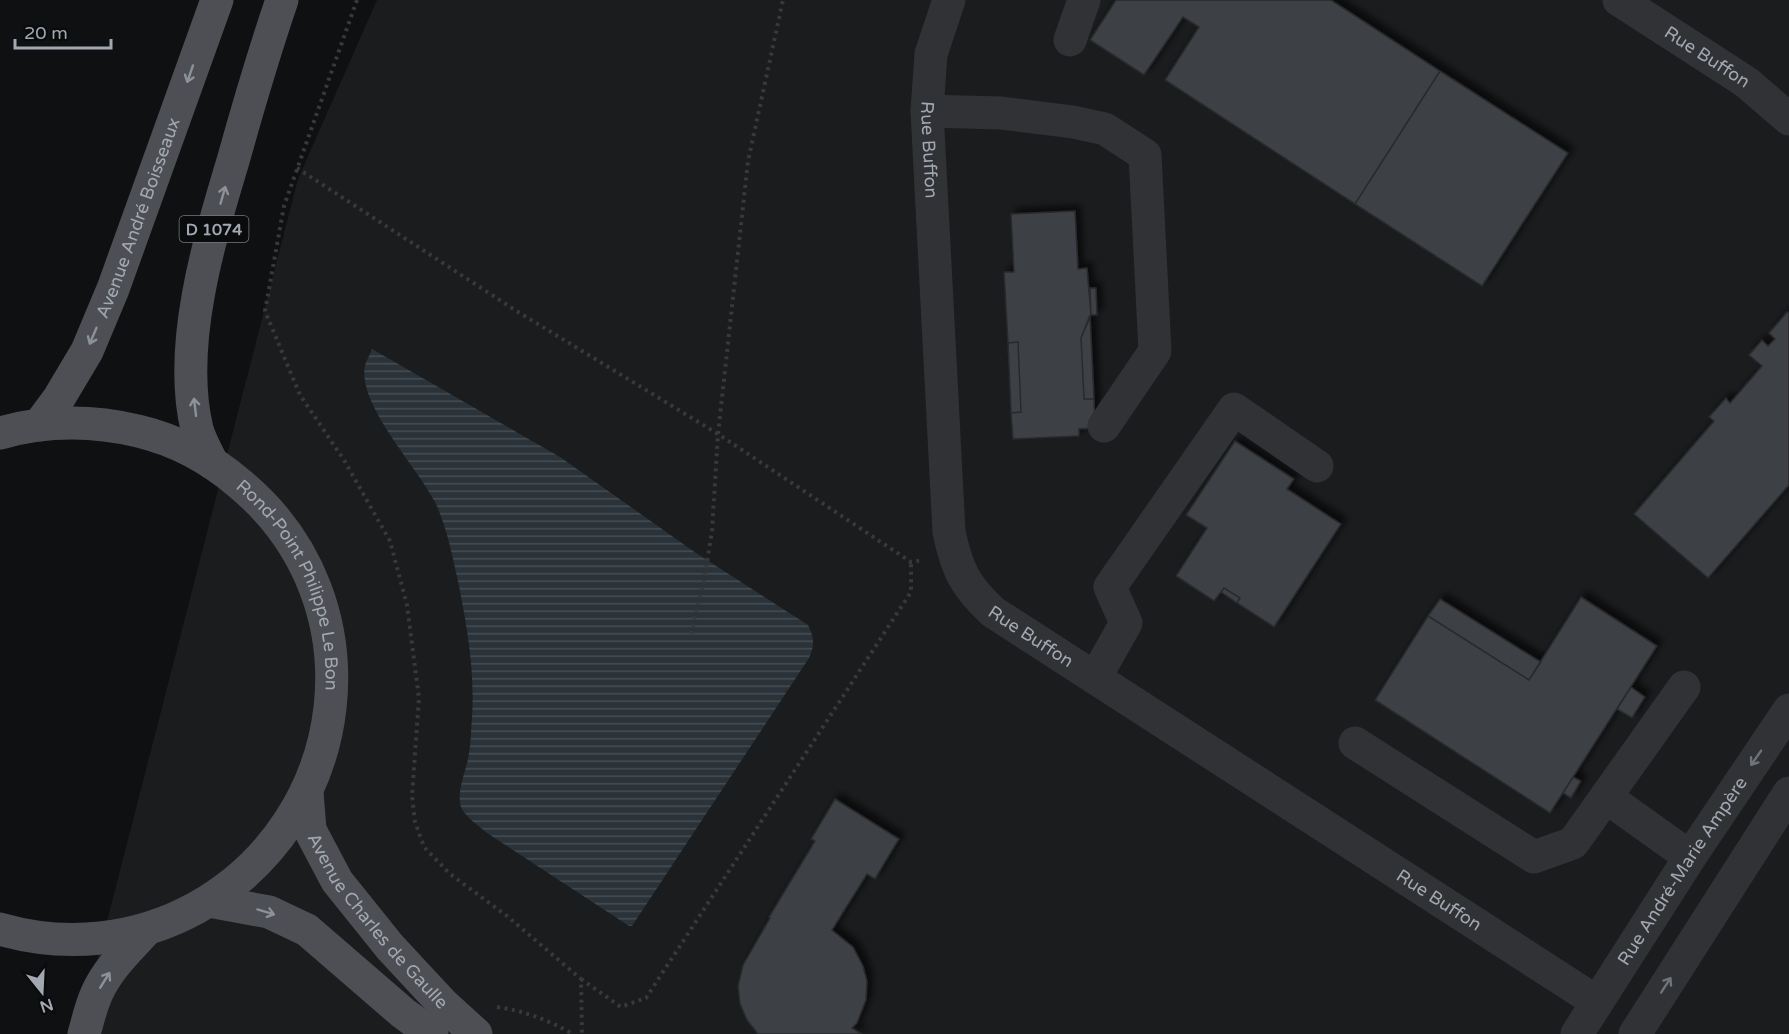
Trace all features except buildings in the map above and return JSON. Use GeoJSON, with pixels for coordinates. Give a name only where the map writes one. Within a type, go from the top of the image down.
{"type":"FeatureCollection","features":[{"type":"Feature","properties":{"kind":"main road","name":"Avenue André Boisseaux"},"geometry":{"type":"LineString","coordinates":[[39,425],[59,398],[87,351],[109,299],[218,0]]}},
{"type":"Feature","properties":{"kind":"main road","name":"D 1074"},"geometry":{"type":"LineString","coordinates":[[212,463],[198,430],[192,388],[192,347],[196,307],[215,222],[282,0]]}},
{"type":"Feature","properties":{"kind":"main road","name":"Rond-Point Philippe Le Bon"},"geometry":{"type":"LineString","coordinates":[[0,433],[39,425],[84,423],[128,429],[172,442],[212,463],[249,491],[280,525],[305,566],[322,609],[331,655],[331,702],[323,749],[307,792],[285,829],[258,862],[226,890],[168,922],[103,938],[81,940],[36,937],[0,930]]}},
{"type":"Feature","properties":{"kind":"main road","name":"Avenue Charles de Gaulle"},"geometry":{"type":"LineString","coordinates":[[307,792],[310,830],[337,881],[390,947],[443,1004],[476,1034]]}},
{"type":"Feature","properties":{"kind":"main road","name":"Avenue Charles de Gaulle"},"geometry":{"type":"LineString","coordinates":[[208,901],[269,912],[307,930],[403,1013],[432,1034]]}},
{"type":"Feature","properties":{"kind":"main road"},"geometry":{"type":"LineString","coordinates":[[84,1034],[96,993],[120,958],[147,929]]}},
{"type":"Feature","properties":{"kind":"street","name":"Rue Buffon"},"geometry":{"type":"LineString","coordinates":[[950,0],[931,54],[927,111],[949,532],[962,576],[974,595],[993,612],[1597,1002]]}},
{"type":"Feature","properties":{"kind":"street"},"geometry":{"type":"LineString","coordinates":[[1070,40],[1084,0]]}},
{"type":"Feature","properties":{"kind":"street","name":"Rue Buffon"},"geometry":{"type":"LineString","coordinates":[[1619,0],[1746,82],[1789,120]]}},
{"type":"Feature","properties":{"kind":"street"},"geometry":{"type":"LineString","coordinates":[[927,111],[1001,113],[1073,122],[1105,129],[1145,155],[1155,351],[1104,426]]}},
{"type":"Feature","properties":{"kind":"street"},"geometry":{"type":"LineString","coordinates":[[1095,678],[1126,623],[1110,587],[1234,409],[1317,466]]}},
{"type":"Feature","properties":{"kind":"street"},"geometry":{"type":"LineString","coordinates":[[1355,743],[1534,857],[1573,843],[1684,687]]}},
{"type":"Feature","properties":{"kind":"street","name":"Rue André-Marie Ampère"},"geometry":{"type":"LineString","coordinates":[[1577,1034],[1690,857],[1789,710]]}},
{"type":"Feature","properties":{"kind":"street"},"geometry":{"type":"LineString","coordinates":[[1635,1034],[1789,793]]}},
{"type":"Feature","properties":{"kind":"street"},"geometry":{"type":"LineString","coordinates":[[1606,796],[1690,857]]}},
{"type":"Feature","properties":{"kind":"path"},"geometry":{"type":"LineString","coordinates":[[357,0],[284,206],[265,311],[300,395],[344,460],[390,541],[406,605],[419,698],[412,796],[415,822],[424,847],[450,874],[507,916],[581,979],[621,1007],[646,998],[910,592],[911,562]]}},
{"type":"Feature","properties":{"kind":"path"},"geometry":{"type":"LineString","coordinates":[[691,634],[705,575],[712,531],[718,434],[748,161],[783,0]]}},
{"type":"Feature","properties":{"kind":"path"},"geometry":{"type":"LineString","coordinates":[[297,168],[515,310],[718,434],[911,562],[954,554]]}},
{"type":"Feature","properties":{"kind":"path"},"geometry":{"type":"LineString","coordinates":[[581,979],[582,1034]]}},
{"type":"Feature","properties":{"kind":"shaded area"},"geometry":{"type":"Polygon","coordinates":[[[377,0],[1789,0],[1789,1034],[78,1034],[298,179],[377,0]]]}},
{"type":"Feature","properties":{"kind":"shaded area"},"geometry":{"type":"Polygon","coordinates":[[[372,349],[560,457],[696,553],[808,625],[810,629],[813,645],[809,658],[632,926],[487,833],[469,818],[461,807],[462,780],[470,749],[473,700],[470,649],[461,598],[449,541],[435,502],[379,417],[370,399],[365,381],[365,366],[372,349]]]}}]}
